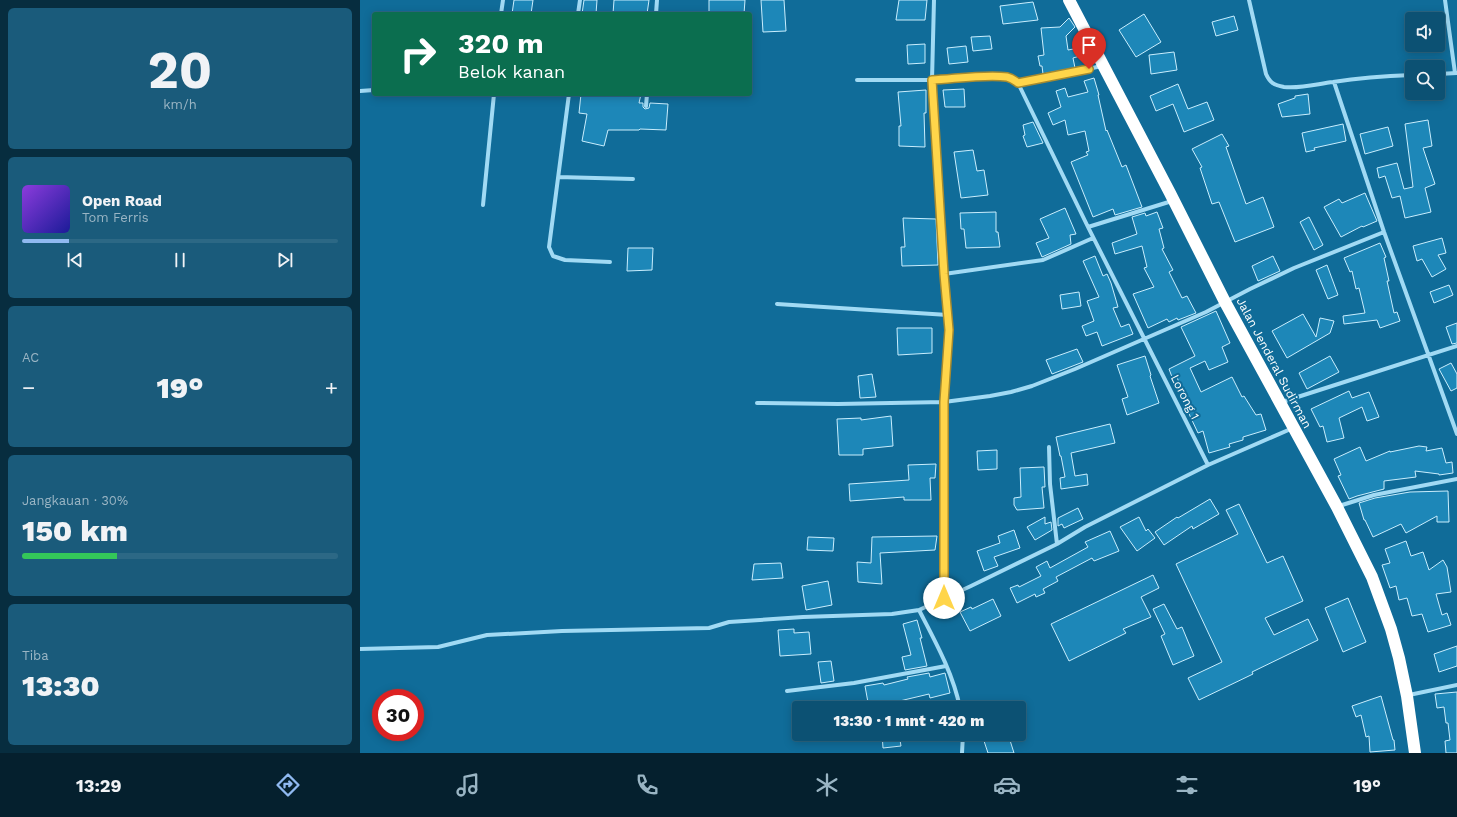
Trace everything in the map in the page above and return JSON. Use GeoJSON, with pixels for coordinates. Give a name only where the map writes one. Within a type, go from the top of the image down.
{"type":"FeatureCollection","features":[{"type":"Feature","properties":{"kind":"highway","name":"Jalan Jenderal Sudirman"},"geometry":{"type":"LineString","coordinates":[[1069,0],[1174,200],[1225,302],[1362,555],[1380,595],[1399,658],[1407,696],[1413,753]]}},
{"type":"Feature","properties":{"kind":"street"},"geometry":{"type":"LineString","coordinates":[[501,12],[503,0]]}},
{"type":"Feature","properties":{"kind":"street"},"geometry":{"type":"LineString","coordinates":[[578,12],[580,0]]}},
{"type":"Feature","properties":{"kind":"street"},"geometry":{"type":"LineString","coordinates":[[656,12],[658,0]]}},
{"type":"Feature","properties":{"kind":"street"},"geometry":{"type":"LineString","coordinates":[[934,0],[932,80],[949,330],[944,402],[944,598]]}},
{"type":"Feature","properties":{"kind":"street"},"geometry":{"type":"LineString","coordinates":[[1249,0],[1266,74],[1269,81],[1273,84],[1285,87],[1304,86],[1376,77],[1405,75]]}},
{"type":"Feature","properties":{"kind":"street"},"geometry":{"type":"LineString","coordinates":[[1445,0],[1456,73],[1445,74]]}},
{"type":"Feature","properties":{"kind":"street"},"geometry":{"type":"LineString","coordinates":[[858,80],[932,80],[1008,77],[1018,83],[1103,66]]}},
{"type":"Feature","properties":{"kind":"street"},"geometry":{"type":"LineString","coordinates":[[1334,82],[1384,232],[1457,434]]}},
{"type":"Feature","properties":{"kind":"street","name":"Lorong 1"},"geometry":{"type":"LineString","coordinates":[[1018,83],[1093,238],[1208,465]]}},
{"type":"Feature","properties":{"kind":"street"},"geometry":{"type":"LineString","coordinates":[[360,91],[372,90]]}},
{"type":"Feature","properties":{"kind":"street"},"geometry":{"type":"LineString","coordinates":[[483,205],[494,96]]}},
{"type":"Feature","properties":{"kind":"street"},"geometry":{"type":"LineString","coordinates":[[569,96],[549,247],[553,256],[565,260],[610,262]]}},
{"type":"Feature","properties":{"kind":"street"},"geometry":{"type":"LineString","coordinates":[[646,106],[648,96]]}},
{"type":"Feature","properties":{"kind":"street"},"geometry":{"type":"LineString","coordinates":[[558,177],[633,179]]}},
{"type":"Feature","properties":{"kind":"street"},"geometry":{"type":"LineString","coordinates":[[1088,227],[1174,200]]}},
{"type":"Feature","properties":{"kind":"street"},"geometry":{"type":"LineString","coordinates":[[758,403],[838,404],[944,402],[1011,392],[1074,369],[1206,312],[1294,268],[1384,232]]}},
{"type":"Feature","properties":{"kind":"street"},"geometry":{"type":"LineString","coordinates":[[944,274],[1043,260],[1093,238]]}},
{"type":"Feature","properties":{"kind":"street"},"geometry":{"type":"LineString","coordinates":[[777,304],[948,315]]}},
{"type":"Feature","properties":{"kind":"street"},"geometry":{"type":"LineString","coordinates":[[1280,403],[1428,354],[1457,346]]}},
{"type":"Feature","properties":{"kind":"street"},"geometry":{"type":"LineString","coordinates":[[360,649],[438,647],[487,635],[562,631],[709,628],[729,622],[803,617],[892,614],[919,610],[1057,544],[1085,527],[1208,465],[1293,428]]}},
{"type":"Feature","properties":{"kind":"street"},"geometry":{"type":"LineString","coordinates":[[1050,447],[1050,484],[1057,544]]}},
{"type":"Feature","properties":{"kind":"street"},"geometry":{"type":"LineString","coordinates":[[1337,507],[1374,495],[1457,478]]}},
{"type":"Feature","properties":{"kind":"street"},"geometry":{"type":"LineString","coordinates":[[919,610],[946,666],[957,693],[959,701]]}},
{"type":"Feature","properties":{"kind":"street"},"geometry":{"type":"LineString","coordinates":[[787,691],[854,683],[946,666]]}},
{"type":"Feature","properties":{"kind":"street"},"geometry":{"type":"LineString","coordinates":[[1407,696],[1457,685]]}},
{"type":"Feature","properties":{"kind":"street"},"geometry":{"type":"LineString","coordinates":[[962,753],[963,741]]}},
{"type":"Feature","properties":{"kind":"building"},"geometry":{"type":"Polygon","coordinates":[[[514,0],[533,0],[531,12],[512,12],[514,0]]]}},
{"type":"Feature","properties":{"kind":"building"},"geometry":{"type":"Polygon","coordinates":[[[584,0],[597,0],[596,12],[582,12],[584,0]]]}},
{"type":"Feature","properties":{"kind":"building"},"geometry":{"type":"Polygon","coordinates":[[[614,0],[649,0],[647,12],[613,12],[614,0]]]}},
{"type":"Feature","properties":{"kind":"building"},"geometry":{"type":"Polygon","coordinates":[[[709,0],[745,0],[744,12],[709,12],[709,0]]]}},
{"type":"Feature","properties":{"kind":"building"},"geometry":{"type":"Polygon","coordinates":[[[761,0],[784,0],[786,31],[763,32],[761,0]]]}},
{"type":"Feature","properties":{"kind":"building"},"geometry":{"type":"Polygon","coordinates":[[[899,0],[927,0],[925,20],[896,20],[899,0]]]}},
{"type":"Feature","properties":{"kind":"building"},"geometry":{"type":"Polygon","coordinates":[[[1033,2],[1038,20],[1003,24],[1000,6],[1033,2]]]}},
{"type":"Feature","properties":{"kind":"building"},"geometry":{"type":"Polygon","coordinates":[[[1144,14],[1161,42],[1136,57],[1119,30],[1144,14]]]}},
{"type":"Feature","properties":{"kind":"building"},"geometry":{"type":"Polygon","coordinates":[[[1234,16],[1238,30],[1216,36],[1212,22],[1234,16]]]}},
{"type":"Feature","properties":{"kind":"building"},"geometry":{"type":"Polygon","coordinates":[[[1069,18],[1075,27],[1066,36],[1068,50],[1079,48],[1080,56],[1073,58],[1075,68],[1043,74],[1038,56],[1044,55],[1041,28],[1060,27],[1069,18]]]}},
{"type":"Feature","properties":{"kind":"building"},"geometry":{"type":"Polygon","coordinates":[[[990,36],[992,49],[973,51],[971,37],[990,36]]]}},
{"type":"Feature","properties":{"kind":"building"},"geometry":{"type":"Polygon","coordinates":[[[925,44],[925,63],[908,64],[907,45],[925,44]]]}},
{"type":"Feature","properties":{"kind":"building"},"geometry":{"type":"Polygon","coordinates":[[[966,46],[968,62],[949,64],[947,48],[966,46]]]}},
{"type":"Feature","properties":{"kind":"building"},"geometry":{"type":"Polygon","coordinates":[[[1174,52],[1177,70],[1151,74],[1149,55],[1174,52]]]}},
{"type":"Feature","properties":{"kind":"building"},"geometry":{"type":"Polygon","coordinates":[[[1094,78],[1106,131],[1107,130],[1122,167],[1126,165],[1142,207],[1115,215],[1113,209],[1093,217],[1071,162],[1088,155],[1086,152],[1089,151],[1085,131],[1068,135],[1065,120],[1053,125],[1048,113],[1061,107],[1056,91],[1065,88],[1068,97],[1088,92],[1084,81],[1094,78]]]}},
{"type":"Feature","properties":{"kind":"building"},"geometry":{"type":"Polygon","coordinates":[[[1178,84],[1188,109],[1207,102],[1214,120],[1184,132],[1173,104],[1156,111],[1150,96],[1178,84]]]}},
{"type":"Feature","properties":{"kind":"building"},"geometry":{"type":"Polygon","coordinates":[[[964,89],[965,107],[945,107],[943,90],[964,89]]]}},
{"type":"Feature","properties":{"kind":"building"},"geometry":{"type":"Polygon","coordinates":[[[926,90],[926,113],[924,113],[925,147],[899,146],[899,126],[901,126],[898,92],[926,90]]]}},
{"type":"Feature","properties":{"kind":"building"},"geometry":{"type":"Polygon","coordinates":[[[1308,94],[1310,114],[1282,117],[1278,104],[1295,98],[1295,96],[1308,94]]]}},
{"type":"Feature","properties":{"kind":"building"},"geometry":{"type":"Polygon","coordinates":[[[581,96],[641,96],[639,103],[643,103],[643,107],[645,109],[649,108],[650,103],[668,104],[666,130],[608,130],[604,146],[582,141],[587,114],[579,113],[581,96]]]}},
{"type":"Feature","properties":{"kind":"building"},"geometry":{"type":"Polygon","coordinates":[[[1428,120],[1432,146],[1423,148],[1435,184],[1425,188],[1431,212],[1405,218],[1400,196],[1392,198],[1385,176],[1379,178],[1377,168],[1397,163],[1404,189],[1413,187],[1405,124],[1428,120]]]}},
{"type":"Feature","properties":{"kind":"building"},"geometry":{"type":"Polygon","coordinates":[[[1033,122],[1043,143],[1027,147],[1023,136],[1025,135],[1023,125],[1033,122]]]}},
{"type":"Feature","properties":{"kind":"building"},"geometry":{"type":"Polygon","coordinates":[[[1343,124],[1346,141],[1314,148],[1315,150],[1306,152],[1302,133],[1343,124]]]}},
{"type":"Feature","properties":{"kind":"building"},"geometry":{"type":"Polygon","coordinates":[[[1388,127],[1393,146],[1365,154],[1360,134],[1388,127]]]}},
{"type":"Feature","properties":{"kind":"building"},"geometry":{"type":"Polygon","coordinates":[[[1222,134],[1229,146],[1226,147],[1246,204],[1263,197],[1274,227],[1235,242],[1219,202],[1212,204],[1200,168],[1202,167],[1192,149],[1222,134]]]}},
{"type":"Feature","properties":{"kind":"building"},"geometry":{"type":"Polygon","coordinates":[[[973,150],[977,171],[984,170],[988,195],[961,198],[954,152],[973,150]]]}},
{"type":"Feature","properties":{"kind":"building"},"geometry":{"type":"Polygon","coordinates":[[[1365,193],[1377,221],[1363,227],[1362,226],[1341,237],[1324,207],[1339,199],[1342,203],[1365,193]]]}},
{"type":"Feature","properties":{"kind":"building"},"geometry":{"type":"Polygon","coordinates":[[[1065,208],[1076,234],[1070,235],[1071,244],[1042,257],[1036,243],[1049,238],[1040,219],[1065,208]]]}},
{"type":"Feature","properties":{"kind":"building"},"geometry":{"type":"Polygon","coordinates":[[[996,212],[996,232],[998,232],[1000,247],[966,248],[964,229],[961,229],[960,213],[996,212]]]}},
{"type":"Feature","properties":{"kind":"building"},"geometry":{"type":"Polygon","coordinates":[[[1157,212],[1163,228],[1159,229],[1164,248],[1162,249],[1173,270],[1169,272],[1182,298],[1187,296],[1196,313],[1178,320],[1177,318],[1169,322],[1167,319],[1148,328],[1133,294],[1154,287],[1144,268],[1147,267],[1142,246],[1115,254],[1112,243],[1137,234],[1132,217],[1145,213],[1146,216],[1157,212]]]}},
{"type":"Feature","properties":{"kind":"building"},"geometry":{"type":"Polygon","coordinates":[[[1309,217],[1323,245],[1314,250],[1300,222],[1309,217]]]}},
{"type":"Feature","properties":{"kind":"building"},"geometry":{"type":"Polygon","coordinates":[[[903,218],[936,219],[938,265],[902,266],[901,247],[905,247],[903,218]]]}},
{"type":"Feature","properties":{"kind":"building"},"geometry":{"type":"Polygon","coordinates":[[[1442,238],[1446,253],[1438,255],[1446,269],[1432,277],[1422,259],[1417,261],[1413,246],[1442,238]]]}},
{"type":"Feature","properties":{"kind":"building"},"geometry":{"type":"Polygon","coordinates":[[[1380,243],[1386,257],[1384,258],[1389,281],[1387,281],[1394,313],[1397,312],[1400,321],[1380,328],[1377,320],[1344,324],[1343,316],[1365,313],[1359,288],[1356,289],[1352,271],[1350,272],[1344,258],[1380,243]]]}},
{"type":"Feature","properties":{"kind":"building"},"geometry":{"type":"Polygon","coordinates":[[[628,248],[653,248],[652,270],[627,271],[628,248]]]}},
{"type":"Feature","properties":{"kind":"building"},"geometry":{"type":"Polygon","coordinates":[[[1095,256],[1103,276],[1107,274],[1111,283],[1118,307],[1113,308],[1121,327],[1129,324],[1133,334],[1102,346],[1097,332],[1086,336],[1082,326],[1094,321],[1087,301],[1099,297],[1083,261],[1095,256]]]}},
{"type":"Feature","properties":{"kind":"building"},"geometry":{"type":"Polygon","coordinates":[[[1273,256],[1280,271],[1258,281],[1252,266],[1273,256]]]}},
{"type":"Feature","properties":{"kind":"building"},"geometry":{"type":"Polygon","coordinates":[[[1327,265],[1338,295],[1328,299],[1316,270],[1327,265]]]}},
{"type":"Feature","properties":{"kind":"building"},"geometry":{"type":"Polygon","coordinates":[[[1449,285],[1453,295],[1434,303],[1430,292],[1449,285]]]}},
{"type":"Feature","properties":{"kind":"building"},"geometry":{"type":"Polygon","coordinates":[[[1079,292],[1081,306],[1062,309],[1060,295],[1079,292]]]}},
{"type":"Feature","properties":{"kind":"building"},"geometry":{"type":"Polygon","coordinates":[[[1216,311],[1230,343],[1222,347],[1228,362],[1209,370],[1205,361],[1190,368],[1201,392],[1232,377],[1242,397],[1244,396],[1256,415],[1261,414],[1266,430],[1243,437],[1243,440],[1229,444],[1230,447],[1209,453],[1203,431],[1198,433],[1190,416],[1186,405],[1188,404],[1176,375],[1172,377],[1169,369],[1195,356],[1181,327],[1216,311]]]}},
{"type":"Feature","properties":{"kind":"building"},"geometry":{"type":"Polygon","coordinates":[[[1303,314],[1316,337],[1320,318],[1334,321],[1330,333],[1287,358],[1272,331],[1303,314]]]}},
{"type":"Feature","properties":{"kind":"building"},"geometry":{"type":"Polygon","coordinates":[[[1457,323],[1457,343],[1452,344],[1446,327],[1457,323]]]}},
{"type":"Feature","properties":{"kind":"building"},"geometry":{"type":"Polygon","coordinates":[[[897,328],[932,328],[932,353],[898,355],[897,328]]]}},
{"type":"Feature","properties":{"kind":"building"},"geometry":{"type":"Polygon","coordinates":[[[1077,349],[1083,362],[1052,374],[1046,360],[1077,349]]]}},
{"type":"Feature","properties":{"kind":"building"},"geometry":{"type":"Polygon","coordinates":[[[1145,356],[1159,403],[1127,415],[1122,399],[1128,397],[1117,365],[1145,356]]]}},
{"type":"Feature","properties":{"kind":"building"},"geometry":{"type":"Polygon","coordinates":[[[1330,356],[1339,372],[1307,389],[1299,373],[1330,356]]]}},
{"type":"Feature","properties":{"kind":"building"},"geometry":{"type":"Polygon","coordinates":[[[1451,363],[1457,374],[1457,388],[1451,391],[1439,369],[1451,363]]]}},
{"type":"Feature","properties":{"kind":"building"},"geometry":{"type":"Polygon","coordinates":[[[872,374],[876,397],[860,398],[858,376],[872,374]]]}},
{"type":"Feature","properties":{"kind":"building"},"geometry":{"type":"Polygon","coordinates":[[[1349,391],[1352,398],[1369,392],[1379,417],[1367,421],[1362,407],[1339,418],[1344,438],[1327,442],[1323,426],[1320,427],[1311,409],[1349,391]]]}},
{"type":"Feature","properties":{"kind":"building"},"geometry":{"type":"Polygon","coordinates":[[[891,416],[893,446],[863,449],[863,455],[839,455],[837,419],[861,418],[861,420],[891,416]]]}},
{"type":"Feature","properties":{"kind":"building"},"geometry":{"type":"Polygon","coordinates":[[[1110,424],[1115,443],[1071,453],[1075,476],[1087,474],[1088,485],[1061,489],[1060,478],[1065,477],[1056,437],[1110,424]]]}},
{"type":"Feature","properties":{"kind":"building"},"geometry":{"type":"Polygon","coordinates":[[[1419,446],[1427,447],[1426,451],[1442,448],[1446,463],[1452,462],[1453,473],[1439,475],[1415,471],[1416,477],[1384,481],[1384,489],[1349,499],[1338,476],[1341,475],[1334,459],[1360,447],[1366,461],[1390,451],[1419,446]]]}},
{"type":"Feature","properties":{"kind":"building"},"geometry":{"type":"Polygon","coordinates":[[[997,450],[997,469],[978,470],[977,451],[997,450]]]}},
{"type":"Feature","properties":{"kind":"building"},"geometry":{"type":"Polygon","coordinates":[[[936,464],[935,478],[930,478],[931,500],[904,500],[904,497],[850,501],[849,484],[909,480],[908,465],[936,464]]]}},
{"type":"Feature","properties":{"kind":"building"},"geometry":{"type":"Polygon","coordinates":[[[1044,467],[1045,487],[1042,487],[1044,508],[1017,510],[1014,505],[1014,498],[1021,497],[1020,468],[1044,467]]]}},
{"type":"Feature","properties":{"kind":"building"},"geometry":{"type":"Polygon","coordinates":[[[1448,491],[1449,522],[1437,522],[1437,516],[1406,533],[1401,524],[1373,537],[1364,520],[1359,503],[1375,498],[1410,492],[1448,491]]]}},
{"type":"Feature","properties":{"kind":"building"},"geometry":{"type":"Polygon","coordinates":[[[1210,499],[1219,514],[1193,529],[1192,526],[1164,545],[1155,532],[1177,517],[1178,518],[1210,499]]]}},
{"type":"Feature","properties":{"kind":"building"},"geometry":{"type":"Polygon","coordinates":[[[1239,504],[1267,563],[1283,556],[1303,601],[1265,618],[1274,635],[1308,619],[1318,640],[1199,700],[1188,678],[1222,662],[1176,564],[1238,534],[1226,510],[1239,504]]]}},
{"type":"Feature","properties":{"kind":"building"},"geometry":{"type":"Polygon","coordinates":[[[1078,508],[1083,519],[1064,528],[1062,524],[1058,526],[1058,518],[1078,508]]]}},
{"type":"Feature","properties":{"kind":"building"},"geometry":{"type":"Polygon","coordinates":[[[1045,517],[1045,524],[1051,522],[1052,530],[1035,540],[1027,527],[1045,517]]]}},
{"type":"Feature","properties":{"kind":"building"},"geometry":{"type":"Polygon","coordinates":[[[1139,517],[1146,531],[1148,529],[1155,538],[1137,551],[1120,527],[1139,517]]]}},
{"type":"Feature","properties":{"kind":"building"},"geometry":{"type":"Polygon","coordinates":[[[1014,530],[1020,548],[994,557],[998,566],[984,571],[977,551],[1000,543],[998,536],[1014,530]]]}},
{"type":"Feature","properties":{"kind":"building"},"geometry":{"type":"Polygon","coordinates":[[[1110,531],[1119,551],[1094,561],[1092,558],[1056,577],[1058,581],[1043,589],[1045,593],[1036,597],[1035,594],[1017,603],[1010,588],[1018,585],[1019,587],[1041,576],[1036,567],[1047,561],[1050,568],[1088,547],[1085,542],[1110,531]]]}},
{"type":"Feature","properties":{"kind":"building"},"geometry":{"type":"Polygon","coordinates":[[[937,536],[935,550],[880,553],[882,584],[858,582],[857,562],[871,563],[872,537],[937,536]]]}},
{"type":"Feature","properties":{"kind":"building"},"geometry":{"type":"Polygon","coordinates":[[[808,537],[834,538],[833,551],[807,550],[808,537]]]}},
{"type":"Feature","properties":{"kind":"building"},"geometry":{"type":"Polygon","coordinates":[[[1406,541],[1411,556],[1423,552],[1429,570],[1443,560],[1447,567],[1451,592],[1436,594],[1442,615],[1447,613],[1451,625],[1428,632],[1422,614],[1412,616],[1407,598],[1399,600],[1396,586],[1390,588],[1382,565],[1390,563],[1385,549],[1406,541]]]}},
{"type":"Feature","properties":{"kind":"building"},"geometry":{"type":"Polygon","coordinates":[[[781,563],[783,578],[752,580],[754,564],[781,563]]]}},
{"type":"Feature","properties":{"kind":"building"},"geometry":{"type":"Polygon","coordinates":[[[1153,575],[1159,588],[1141,597],[1151,617],[1123,629],[1126,633],[1069,661],[1051,624],[1153,575]]]}},
{"type":"Feature","properties":{"kind":"building"},"geometry":{"type":"Polygon","coordinates":[[[828,581],[832,605],[806,610],[802,586],[828,581]]]}},
{"type":"Feature","properties":{"kind":"building"},"geometry":{"type":"Polygon","coordinates":[[[1348,598],[1366,642],[1343,652],[1325,608],[1348,598]]]}},
{"type":"Feature","properties":{"kind":"building"},"geometry":{"type":"Polygon","coordinates":[[[993,599],[1001,616],[970,631],[960,612],[971,607],[972,609],[993,599]]]}},
{"type":"Feature","properties":{"kind":"building"},"geometry":{"type":"Polygon","coordinates":[[[1164,604],[1177,629],[1182,627],[1194,656],[1173,665],[1161,636],[1165,634],[1153,609],[1164,604]]]}},
{"type":"Feature","properties":{"kind":"building"},"geometry":{"type":"Polygon","coordinates":[[[917,620],[927,666],[905,670],[902,657],[911,655],[903,624],[917,620]]]}},
{"type":"Feature","properties":{"kind":"building"},"geometry":{"type":"Polygon","coordinates":[[[794,629],[794,633],[809,632],[811,654],[780,656],[778,630],[794,629]]]}},
{"type":"Feature","properties":{"kind":"building"},"geometry":{"type":"Polygon","coordinates":[[[1457,646],[1457,666],[1439,672],[1434,654],[1457,646]]]}},
{"type":"Feature","properties":{"kind":"building"},"geometry":{"type":"Polygon","coordinates":[[[831,661],[834,681],[821,683],[818,662],[831,661]]]}},
{"type":"Feature","properties":{"kind":"building"},"geometry":{"type":"Polygon","coordinates":[[[929,673],[930,677],[945,673],[950,693],[930,698],[929,694],[900,701],[868,701],[865,686],[883,683],[884,685],[908,679],[907,677],[929,673]]]}},
{"type":"Feature","properties":{"kind":"building"},"geometry":{"type":"Polygon","coordinates":[[[1457,692],[1457,753],[1446,753],[1445,741],[1450,740],[1448,723],[1446,723],[1444,707],[1437,708],[1435,694],[1457,692]]]}},
{"type":"Feature","properties":{"kind":"building"},"geometry":{"type":"Polygon","coordinates":[[[1381,696],[1394,740],[1395,750],[1370,752],[1369,736],[1366,737],[1361,715],[1356,717],[1352,706],[1381,696]]]}},
{"type":"Feature","properties":{"kind":"building"},"geometry":{"type":"Polygon","coordinates":[[[882,741],[900,741],[901,746],[883,748],[882,741]]]}},
{"type":"Feature","properties":{"kind":"building"},"geometry":{"type":"Polygon","coordinates":[[[984,741],[1010,741],[1014,753],[988,753],[984,741]]]}},
{"type":"Feature","properties":{"kind":"route"},"geometry":{"type":"LineString","coordinates":[[944,598],[944,402],[949,330],[932,80],[1008,77],[1018,83],[1089,69]]}}]}
